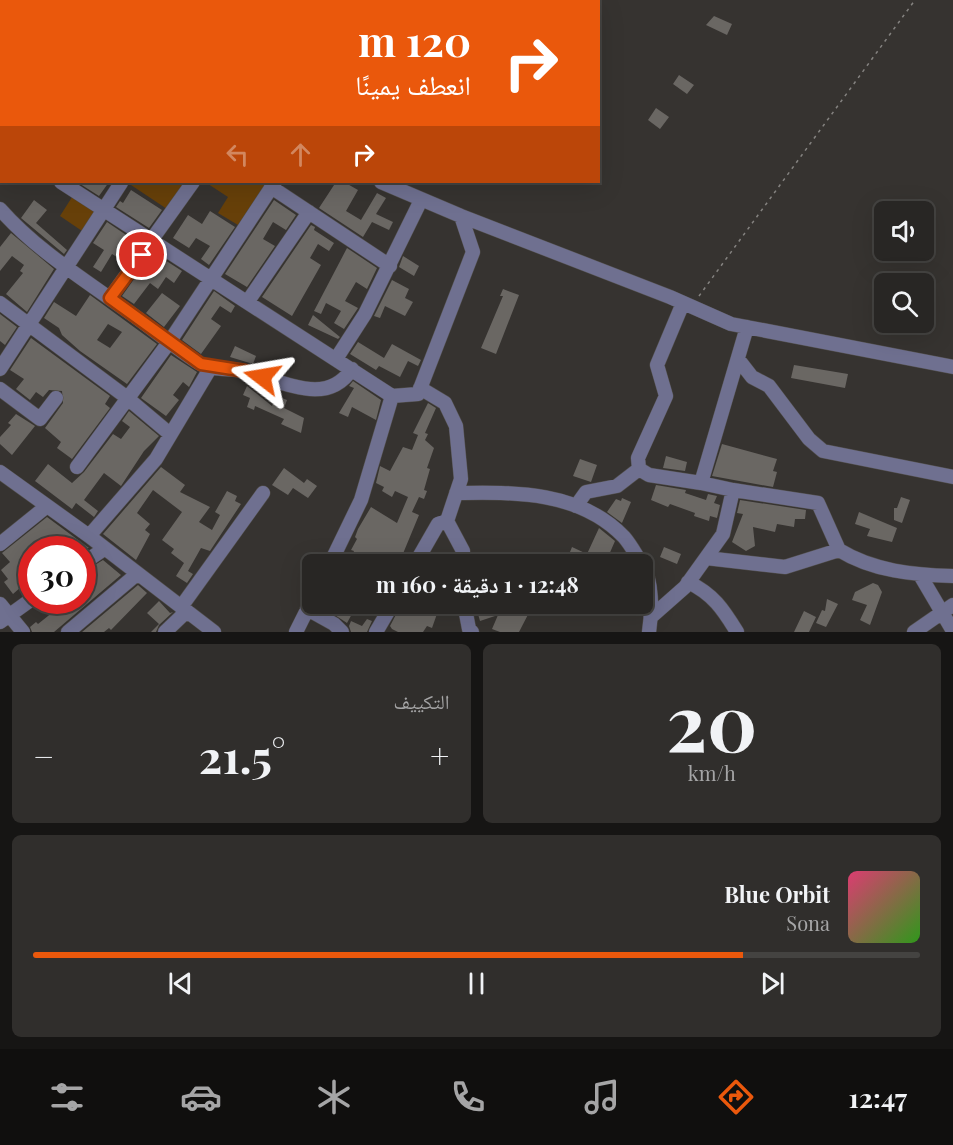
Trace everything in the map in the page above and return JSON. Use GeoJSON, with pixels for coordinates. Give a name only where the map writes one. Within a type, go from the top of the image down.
{"type":"FeatureCollection","features":[{"type":"Feature","properties":{"kind":"street"},"geometry":{"type":"LineString","coordinates":[[63,183],[105,208],[392,396],[418,394],[473,252],[461,216]]}},
{"type":"Feature","properties":{"kind":"street"},"geometry":{"type":"LineString","coordinates":[[0,369],[121,183]]}},
{"type":"Feature","properties":{"kind":"street"},"geometry":{"type":"LineString","coordinates":[[110,298],[193,183]]}},
{"type":"Feature","properties":{"kind":"street"},"geometry":{"type":"LineString","coordinates":[[383,183],[461,216],[587,263],[731,324],[953,367]]}},
{"type":"Feature","properties":{"kind":"street"},"geometry":{"type":"LineString","coordinates":[[77,466],[126,397],[170,341],[273,184],[309,212],[390,266]]}},
{"type":"Feature","properties":{"kind":"street"},"geometry":{"type":"LineString","coordinates":[[336,359],[365,314],[421,200]]}},
{"type":"Feature","properties":{"kind":"street"},"geometry":{"type":"LineString","coordinates":[[0,209],[15,226],[66,266],[201,364],[245,371],[280,383],[330,389],[344,381],[352,369]]}},
{"type":"Feature","properties":{"kind":"street"},"geometry":{"type":"LineString","coordinates":[[248,301],[309,212]]}},
{"type":"Feature","properties":{"kind":"street"},"geometry":{"type":"LineString","coordinates":[[0,303],[126,397],[170,434]]}},
{"type":"Feature","properties":{"kind":"street"},"geometry":{"type":"LineString","coordinates":[[687,305],[657,365],[666,396],[638,458],[639,469],[649,476],[818,503],[839,550],[859,563],[920,575],[953,576]]}},
{"type":"Feature","properties":{"kind":"street"},"geometry":{"type":"LineString","coordinates":[[701,483],[747,327]]}},
{"type":"Feature","properties":{"kind":"street"},"geometry":{"type":"LineString","coordinates":[[738,359],[752,377],[769,386],[809,439],[823,452],[953,477]]}},
{"type":"Feature","properties":{"kind":"street"},"geometry":{"type":"LineString","coordinates":[[0,472],[89,536],[156,459],[211,367]]}},
{"type":"Feature","properties":{"kind":"street"},"geometry":{"type":"LineString","coordinates":[[420,388],[445,403],[456,426],[461,479],[447,521],[463,554]]}},
{"type":"Feature","properties":{"kind":"street"},"geometry":{"type":"LineString","coordinates":[[0,389],[40,419],[56,398]]}},
{"type":"Feature","properties":{"kind":"street"},"geometry":{"type":"LineString","coordinates":[[335,554],[361,500],[392,396]]}},
{"type":"Feature","properties":{"kind":"street"},"geometry":{"type":"LineString","coordinates":[[576,506],[586,492],[617,486],[639,469]]}},
{"type":"Feature","properties":{"kind":"street"},"geometry":{"type":"LineString","coordinates":[[651,617],[688,582],[723,534],[733,490]]}},
{"type":"Feature","properties":{"kind":"street"},"geometry":{"type":"LineString","coordinates":[[456,493],[501,492],[557,498],[598,517],[624,537],[635,554]]}},
{"type":"Feature","properties":{"kind":"street"},"geometry":{"type":"LineString","coordinates":[[165,632],[184,609],[263,493]]}},
{"type":"Feature","properties":{"kind":"street"},"geometry":{"type":"LineString","coordinates":[[0,544],[47,506]]}},
{"type":"Feature","properties":{"kind":"street"},"geometry":{"type":"LineString","coordinates":[[421,554],[438,524],[447,521]]}},
{"type":"Feature","properties":{"kind":"street"},"geometry":{"type":"LineString","coordinates":[[96,542],[214,632]]}},
{"type":"Feature","properties":{"kind":"street"},"geometry":{"type":"LineString","coordinates":[[96,554],[104,549]]}},
{"type":"Feature","properties":{"kind":"street"},"geometry":{"type":"LineString","coordinates":[[706,558],[785,567],[839,550]]}},
{"type":"Feature","properties":{"kind":"street"},"geometry":{"type":"LineString","coordinates":[[68,632],[137,574]]}},
{"type":"Feature","properties":{"kind":"street"},"geometry":{"type":"LineString","coordinates":[[920,575],[948,610],[953,631]]}},
{"type":"Feature","properties":{"kind":"street"},"geometry":{"type":"LineString","coordinates":[[688,582],[706,591],[720,604],[737,632]]}},
{"type":"Feature","properties":{"kind":"street"},"geometry":{"type":"LineString","coordinates":[[18,606],[3,614],[23,632]]}},
{"type":"Feature","properties":{"kind":"street"},"geometry":{"type":"LineString","coordinates":[[914,632],[948,610]]}},
{"type":"Feature","properties":{"kind":"street"},"geometry":{"type":"LineString","coordinates":[[296,632],[305,614]]}},
{"type":"Feature","properties":{"kind":"street"},"geometry":{"type":"LineString","coordinates":[[322,614],[342,632]]}},
{"type":"Feature","properties":{"kind":"street"},"geometry":{"type":"LineString","coordinates":[[376,632],[387,614]]}},
{"type":"Feature","properties":{"kind":"street"},"geometry":{"type":"LineString","coordinates":[[466,614],[469,629],[472,632]]}},
{"type":"Feature","properties":{"kind":"street"},"geometry":{"type":"LineString","coordinates":[[649,632],[650,614]]}},
{"type":"Feature","properties":{"kind":"path"},"geometry":{"type":"LineString","coordinates":[[687,305],[915,0]]}},
{"type":"Feature","properties":{"kind":"shaded area"},"geometry":{"type":"Polygon","coordinates":[[[132,183],[186,183],[167,209],[131,185],[132,183]]]}},
{"type":"Feature","properties":{"kind":"shaded area"},"geometry":{"type":"Polygon","coordinates":[[[207,183],[266,183],[238,225],[218,213],[228,197],[207,183]]]}},
{"type":"Feature","properties":{"kind":"shaded area"},"geometry":{"type":"Polygon","coordinates":[[[74,194],[100,211],[85,233],[60,216],[74,194]]]}},
{"type":"Feature","properties":{"kind":"building"},"geometry":{"type":"Polygon","coordinates":[[[714,16],[732,24],[727,35],[706,25],[714,16]]]}},
{"type":"Feature","properties":{"kind":"building"},"geometry":{"type":"Polygon","coordinates":[[[679,75],[694,85],[687,94],[673,84],[679,75]]]}},
{"type":"Feature","properties":{"kind":"building"},"geometry":{"type":"Polygon","coordinates":[[[656,108],[669,117],[660,129],[648,120],[656,108]]]}},
{"type":"Feature","properties":{"kind":"building"},"geometry":{"type":"Polygon","coordinates":[[[79,183],[108,183],[99,196],[79,183]]]}},
{"type":"Feature","properties":{"kind":"building"},"geometry":{"type":"Polygon","coordinates":[[[335,183],[346,183],[358,190],[346,211],[361,220],[377,193],[386,198],[376,214],[393,222],[389,230],[372,222],[363,237],[319,208],[335,183]]]}},
{"type":"Feature","properties":{"kind":"building"},"geometry":{"type":"Polygon","coordinates":[[[131,190],[162,210],[149,228],[116,207],[120,201],[123,203],[131,190]]]}},
{"type":"Feature","properties":{"kind":"building"},"geometry":{"type":"Polygon","coordinates":[[[34,200],[47,210],[36,223],[67,250],[64,254],[21,218],[34,200]]]}},
{"type":"Feature","properties":{"kind":"building"},"geometry":{"type":"Polygon","coordinates":[[[274,200],[296,215],[286,230],[273,222],[263,239],[275,246],[247,287],[225,274],[274,200]]]}},
{"type":"Feature","properties":{"kind":"building"},"geometry":{"type":"Polygon","coordinates":[[[210,211],[235,227],[209,265],[201,259],[210,246],[196,238],[189,248],[173,238],[188,215],[202,224],[210,211]]]}},
{"type":"Feature","properties":{"kind":"building"},"geometry":{"type":"Polygon","coordinates":[[[107,222],[138,243],[125,262],[112,254],[101,272],[93,267],[104,250],[93,243],[107,222]]]}},
{"type":"Feature","properties":{"kind":"building"},"geometry":{"type":"Polygon","coordinates":[[[311,225],[315,227],[314,230],[334,243],[329,251],[318,244],[310,258],[321,265],[292,316],[262,297],[311,225]]]}},
{"type":"Feature","properties":{"kind":"building"},"geometry":{"type":"Polygon","coordinates":[[[11,233],[54,269],[27,312],[6,294],[23,273],[20,271],[24,265],[12,256],[0,271],[0,247],[11,233]]]}},
{"type":"Feature","properties":{"kind":"building"},"geometry":{"type":"Polygon","coordinates":[[[347,248],[377,268],[367,289],[356,282],[345,301],[358,308],[344,329],[334,323],[341,311],[326,303],[321,314],[314,311],[347,248]]]}},
{"type":"Feature","properties":{"kind":"building"},"geometry":{"type":"Polygon","coordinates":[[[154,253],[182,271],[174,283],[166,277],[158,289],[150,283],[134,304],[122,296],[137,275],[140,278],[154,253]]]}},
{"type":"Feature","properties":{"kind":"building"},"geometry":{"type":"Polygon","coordinates":[[[403,256],[419,266],[414,276],[399,267],[403,256]]]}},
{"type":"Feature","properties":{"kind":"building"},"geometry":{"type":"Polygon","coordinates":[[[392,280],[409,289],[405,298],[413,302],[405,316],[385,306],[380,318],[374,316],[392,280]]]}},
{"type":"Feature","properties":{"kind":"building"},"geometry":{"type":"Polygon","coordinates":[[[503,289],[519,295],[496,354],[481,348],[503,296],[500,296],[503,289]]]}},
{"type":"Feature","properties":{"kind":"building"},"geometry":{"type":"Polygon","coordinates":[[[214,291],[235,306],[231,313],[220,306],[211,319],[221,326],[201,354],[182,340],[214,291]]]}},
{"type":"Feature","properties":{"kind":"building"},"geometry":{"type":"Polygon","coordinates":[[[162,293],[180,306],[164,327],[146,313],[162,293]]]}},
{"type":"Feature","properties":{"kind":"building"},"geometry":{"type":"Polygon","coordinates":[[[90,295],[157,344],[127,384],[80,351],[62,335],[59,328],[44,318],[54,302],[76,316],[90,295]],[[108,324],[97,340],[110,348],[122,332],[108,324]]]}},
{"type":"Feature","properties":{"kind":"building"},"geometry":{"type":"Polygon","coordinates":[[[0,314],[17,327],[5,345],[0,341],[0,314]]]}},
{"type":"Feature","properties":{"kind":"building"},"geometry":{"type":"Polygon","coordinates":[[[313,315],[340,337],[338,339],[308,325],[313,315]]]}},
{"type":"Feature","properties":{"kind":"building"},"geometry":{"type":"Polygon","coordinates":[[[31,338],[110,396],[105,404],[110,408],[72,459],[57,448],[61,442],[45,428],[63,403],[62,391],[49,390],[43,397],[36,392],[30,400],[16,389],[24,379],[10,370],[31,338]]]}},
{"type":"Feature","properties":{"kind":"building"},"geometry":{"type":"Polygon","coordinates":[[[358,342],[384,358],[392,344],[421,360],[418,366],[408,361],[400,377],[379,366],[376,370],[350,354],[358,342]]]}},
{"type":"Feature","properties":{"kind":"building"},"geometry":{"type":"Polygon","coordinates":[[[235,346],[256,356],[253,364],[230,357],[235,346]]]}},
{"type":"Feature","properties":{"kind":"building"},"geometry":{"type":"Polygon","coordinates":[[[171,355],[197,372],[189,387],[183,382],[173,395],[179,400],[166,416],[141,398],[171,355]]]}},
{"type":"Feature","properties":{"kind":"building"},"geometry":{"type":"Polygon","coordinates":[[[794,365],[848,374],[845,388],[791,378],[794,365]]]}},
{"type":"Feature","properties":{"kind":"building"},"geometry":{"type":"Polygon","coordinates":[[[353,381],[381,400],[376,420],[352,407],[348,417],[339,413],[354,388],[349,386],[353,381]]]}},
{"type":"Feature","properties":{"kind":"building"},"geometry":{"type":"Polygon","coordinates":[[[247,386],[272,406],[277,396],[287,400],[284,408],[304,418],[301,433],[281,424],[284,419],[255,406],[254,410],[247,407],[250,398],[243,395],[247,386]]]}},
{"type":"Feature","properties":{"kind":"building"},"geometry":{"type":"Polygon","coordinates":[[[428,403],[436,408],[425,433],[428,434],[425,440],[434,448],[427,468],[430,469],[424,490],[427,491],[424,499],[419,497],[412,512],[419,515],[403,554],[353,554],[354,551],[351,550],[357,539],[355,537],[358,529],[371,507],[397,523],[408,497],[395,491],[392,497],[382,491],[384,487],[376,483],[380,466],[390,471],[403,447],[412,450],[418,435],[413,433],[428,403]]]}},
{"type":"Feature","properties":{"kind":"building"},"geometry":{"type":"Polygon","coordinates":[[[129,411],[159,436],[144,451],[121,486],[104,473],[84,500],[98,511],[94,517],[76,503],[72,509],[35,481],[48,464],[72,483],[84,472],[113,434],[121,439],[130,427],[122,421],[129,411]]]}},
{"type":"Feature","properties":{"kind":"building"},"geometry":{"type":"Polygon","coordinates":[[[16,414],[35,426],[12,455],[0,444],[0,437],[11,425],[8,423],[16,414]]]}},
{"type":"Feature","properties":{"kind":"building"},"geometry":{"type":"Polygon","coordinates":[[[722,444],[777,459],[773,471],[777,472],[773,487],[712,476],[722,444]]]}},
{"type":"Feature","properties":{"kind":"building"},"geometry":{"type":"Polygon","coordinates":[[[666,456],[687,462],[685,471],[663,468],[666,456]]]}},
{"type":"Feature","properties":{"kind":"building"},"geometry":{"type":"Polygon","coordinates":[[[580,459],[597,465],[591,482],[573,476],[580,459]]]}},
{"type":"Feature","properties":{"kind":"building"},"geometry":{"type":"Polygon","coordinates":[[[161,467],[185,485],[180,492],[210,507],[199,522],[212,530],[220,515],[215,512],[227,491],[237,496],[235,501],[241,504],[210,551],[201,548],[188,571],[193,574],[187,583],[176,576],[184,563],[171,553],[174,549],[162,540],[182,512],[153,490],[137,513],[150,524],[145,530],[150,534],[136,560],[103,534],[161,467]]]}},
{"type":"Feature","properties":{"kind":"building"},"geometry":{"type":"Polygon","coordinates":[[[284,468],[304,483],[307,479],[317,486],[308,498],[293,488],[288,495],[272,485],[284,468]]]}},
{"type":"Feature","properties":{"kind":"building"},"geometry":{"type":"Polygon","coordinates":[[[656,485],[686,490],[685,493],[706,500],[708,494],[717,496],[714,503],[720,505],[717,518],[710,516],[709,521],[694,516],[695,513],[670,504],[668,507],[651,500],[656,485]]]}},
{"type":"Feature","properties":{"kind":"building"},"geometry":{"type":"Polygon","coordinates":[[[901,497],[910,500],[902,523],[894,520],[894,508],[897,508],[901,497]]]}},
{"type":"Feature","properties":{"kind":"building"},"geometry":{"type":"Polygon","coordinates":[[[622,498],[631,502],[622,523],[607,512],[616,499],[621,501],[622,498]]]}},
{"type":"Feature","properties":{"kind":"building"},"geometry":{"type":"Polygon","coordinates":[[[740,500],[806,510],[805,519],[795,519],[794,527],[777,524],[775,532],[753,527],[755,546],[746,551],[732,542],[743,514],[737,513],[740,500]]]}},
{"type":"Feature","properties":{"kind":"building"},"geometry":{"type":"Polygon","coordinates":[[[859,512],[897,528],[892,542],[867,536],[870,529],[855,524],[859,512]]]}},
{"type":"Feature","properties":{"kind":"building"},"geometry":{"type":"Polygon","coordinates":[[[47,517],[73,536],[23,536],[47,517]]]}},
{"type":"Feature","properties":{"kind":"building"},"geometry":{"type":"Polygon","coordinates":[[[599,528],[615,541],[609,554],[587,554],[599,528]]]}},
{"type":"Feature","properties":{"kind":"building"},"geometry":{"type":"Polygon","coordinates":[[[18,540],[18,590],[13,594],[4,582],[8,579],[1,570],[10,562],[2,553],[18,540]]]}},
{"type":"Feature","properties":{"kind":"building"},"geometry":{"type":"Polygon","coordinates":[[[572,547],[587,554],[569,554],[572,547]]]}},
{"type":"Feature","properties":{"kind":"building"},"geometry":{"type":"Polygon","coordinates":[[[664,547],[681,554],[677,564],[660,557],[664,547]]]}},
{"type":"Feature","properties":{"kind":"building"},"geometry":{"type":"Polygon","coordinates":[[[103,560],[121,575],[96,596],[96,564],[103,560]]]}},
{"type":"Feature","properties":{"kind":"building"},"geometry":{"type":"Polygon","coordinates":[[[873,583],[878,585],[882,592],[870,625],[860,620],[867,605],[852,600],[855,592],[873,583]]]}},
{"type":"Feature","properties":{"kind":"building"},"geometry":{"type":"Polygon","coordinates":[[[138,585],[147,593],[111,630],[109,628],[104,632],[82,632],[138,585]]]}},
{"type":"Feature","properties":{"kind":"building"},"geometry":{"type":"Polygon","coordinates":[[[827,599],[838,604],[826,627],[816,623],[822,610],[825,611],[827,599]]]}},
{"type":"Feature","properties":{"kind":"building"},"geometry":{"type":"Polygon","coordinates":[[[159,601],[170,613],[173,612],[159,625],[156,632],[151,632],[159,624],[147,613],[159,601]]]}},
{"type":"Feature","properties":{"kind":"building"},"geometry":{"type":"Polygon","coordinates":[[[804,611],[816,617],[809,632],[794,632],[804,611]]]}},
{"type":"Feature","properties":{"kind":"building"},"geometry":{"type":"Polygon","coordinates":[[[50,614],[75,614],[54,632],[32,632],[30,627],[36,622],[38,624],[50,614]]]}},
{"type":"Feature","properties":{"kind":"building"},"geometry":{"type":"Polygon","coordinates":[[[333,614],[352,614],[347,623],[333,614]]]}},
{"type":"Feature","properties":{"kind":"building"},"geometry":{"type":"Polygon","coordinates":[[[396,614],[437,614],[432,628],[427,626],[423,632],[398,632],[390,626],[396,614]]]}},
{"type":"Feature","properties":{"kind":"building"},"geometry":{"type":"Polygon","coordinates":[[[478,614],[528,614],[519,632],[500,632],[492,629],[498,615],[480,621],[478,614]]]}},
{"type":"Feature","properties":{"kind":"building"},"geometry":{"type":"Polygon","coordinates":[[[367,619],[372,621],[367,632],[351,632],[349,626],[351,621],[362,626],[367,619]]]}},
{"type":"Feature","properties":{"kind":"route"},"geometry":{"type":"LineString","coordinates":[[142,255],[110,298],[201,364],[245,371],[262,377]]}}]}
